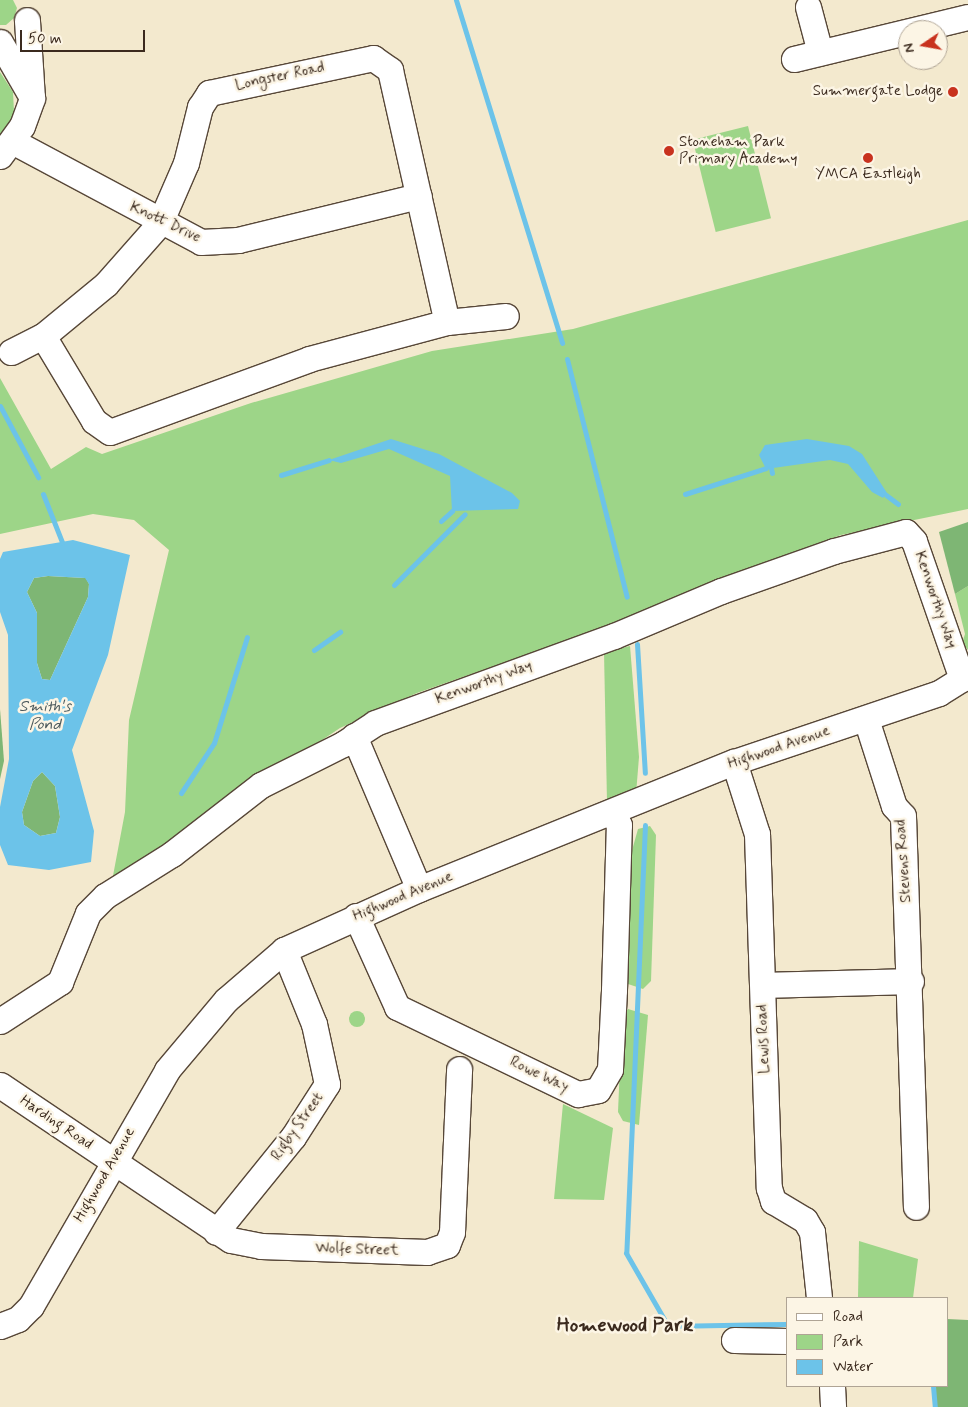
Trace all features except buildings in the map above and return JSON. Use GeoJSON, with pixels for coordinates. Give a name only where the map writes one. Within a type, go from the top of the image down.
{"type":"FeatureCollection","features":[{"type":"Feature","properties":{"kind":"street"},"geometry":{"type":"LineString","coordinates":[[0,35],[17,32],[30,6]]}},
{"type":"Feature","properties":{"kind":"street"},"geometry":{"type":"LineString","coordinates":[[6,149],[32,98],[30,6]]}},
{"type":"Feature","properties":{"kind":"street"},"geometry":{"type":"LineString","coordinates":[[808,7],[820,52]]}},
{"type":"Feature","properties":{"kind":"street"},"geometry":{"type":"LineString","coordinates":[[794,58],[968,18]]}},
{"type":"Feature","properties":{"kind":"street"},"geometry":{"type":"LineString","coordinates":[[0,42],[32,98]]}},
{"type":"Feature","properties":{"kind":"street","name":"Longster Road"},"geometry":{"type":"LineString","coordinates":[[11,352],[43,336],[106,284],[160,223],[209,94],[373,58],[390,70],[447,322]]}},
{"type":"Feature","properties":{"kind":"street","name":"Knott Drive"},"geometry":{"type":"LineString","coordinates":[[6,149],[201,242],[238,240],[419,196]]}},
{"type":"Feature","properties":{"kind":"street"},"geometry":{"type":"LineString","coordinates":[[43,336],[94,422],[110,432],[309,359],[447,322],[506,316]]}},
{"type":"Feature","properties":{"kind":"street","name":"Kenworthy Way"},"geometry":{"type":"LineString","coordinates":[[0,1021],[60,982],[88,913],[105,896],[172,854],[239,798],[375,723],[614,636],[721,591],[899,531],[914,541],[965,677]]}},
{"type":"Feature","properties":{"kind":"street","name":"Highwood Avenue"},"geometry":{"type":"LineString","coordinates":[[0,1326],[18,1319],[31,1306],[112,1161],[167,1070],[226,1000],[284,950],[419,889],[613,813],[734,762],[939,693],[965,677]]}},
{"type":"Feature","properties":{"kind":"street","name":"Stevens Road"},"geometry":{"type":"LineString","coordinates":[[866,719],[894,806],[903,816],[911,981],[916,1207]]}},
{"type":"Feature","properties":{"kind":"street"},"geometry":{"type":"LineString","coordinates":[[354,736],[419,889]]}},
{"type":"Feature","properties":{"kind":"street","name":"Lewis Road"},"geometry":{"type":"LineString","coordinates":[[734,762],[756,827],[769,1188],[773,1201],[805,1220],[812,1232],[819,1297]]}},
{"type":"Feature","properties":{"kind":"street","name":"Rowe Way"},"geometry":{"type":"LineString","coordinates":[[356,916],[397,1007],[578,1094],[598,1090],[610,1069],[614,1000],[619,825],[613,813]]}},
{"type":"Feature","properties":{"kind":"street","name":"Rigby Street"},"geometry":{"type":"LineString","coordinates":[[216,1232],[293,1137],[327,1084],[314,1024],[284,950]]}},
{"type":"Feature","properties":{"kind":"street"},"geometry":{"type":"LineString","coordinates":[[763,985],[911,981]]}},
{"type":"Feature","properties":{"kind":"street","name":"Wolfe Street"},"geometry":{"type":"LineString","coordinates":[[112,1161],[216,1232],[243,1245],[439,1250],[446,1245],[454,1217],[459,1069]]}},
{"type":"Feature","properties":{"kind":"street","name":"Harding Road"},"geometry":{"type":"LineString","coordinates":[[0,1085],[112,1161]]}},
{"type":"Feature","properties":{"kind":"street"},"geometry":{"type":"LineString","coordinates":[[734,1340],[786,1341]]}},
{"type":"Feature","properties":{"kind":"street"},"geometry":{"type":"LineString","coordinates":[[832,1387],[833,1407]]}},
{"type":"Feature","properties":{"kind":"green space"},"geometry":{"type":"Polygon","coordinates":[[[0,0],[13,0],[17,8],[14,18],[6,25],[0,25],[0,0]]]}},
{"type":"Feature","properties":{"kind":"green space"},"geometry":{"type":"Polygon","coordinates":[[[0,72],[13,92],[14,112],[9,129],[0,136],[0,72]]]}},
{"type":"Feature","properties":{"kind":"green space"},"geometry":{"type":"Polygon","coordinates":[[[748,126],[771,218],[716,232],[693,140],[748,126]]]}},
{"type":"Feature","properties":{"kind":"green space"},"geometry":{"type":"Polygon","coordinates":[[[968,220],[968,509],[841,535],[710,582],[686,599],[417,693],[340,728],[112,881],[125,812],[129,720],[169,550],[134,520],[93,514],[0,534],[0,378],[51,469],[86,447],[102,454],[251,403],[432,351],[573,329],[968,220]]]}},
{"type":"Feature","properties":{"kind":"green space"},"geometry":{"type":"Polygon","coordinates":[[[968,522],[968,586],[955,594],[939,532],[968,522]]]}},
{"type":"Feature","properties":{"kind":"green space"},"geometry":{"type":"Polygon","coordinates":[[[48,576],[86,578],[89,584],[88,597],[50,680],[42,679],[37,663],[37,613],[27,592],[34,578],[48,576]]]}},
{"type":"Feature","properties":{"kind":"green space"},"geometry":{"type":"Polygon","coordinates":[[[968,586],[968,650],[962,643],[965,634],[955,594],[968,586]]]}},
{"type":"Feature","properties":{"kind":"green space"},"geometry":{"type":"Polygon","coordinates":[[[630,646],[639,757],[636,794],[607,802],[604,652],[630,646]]]}},
{"type":"Feature","properties":{"kind":"green space"},"geometry":{"type":"Polygon","coordinates":[[[0,709],[4,761],[0,779],[0,709]]]}},
{"type":"Feature","properties":{"kind":"green space"},"geometry":{"type":"Polygon","coordinates":[[[42,772],[55,786],[60,817],[56,833],[40,836],[24,825],[22,812],[33,781],[42,772]]]}},
{"type":"Feature","properties":{"kind":"green space"},"geometry":{"type":"Polygon","coordinates":[[[650,826],[656,835],[651,981],[643,989],[628,984],[631,854],[638,829],[650,826]]]}},
{"type":"Feature","properties":{"kind":"green space"},"geometry":{"type":"Polygon","coordinates":[[[628,1009],[648,1015],[639,1125],[623,1121],[618,1112],[622,1018],[628,1009]]]}},
{"type":"Feature","properties":{"kind":"green space"},"geometry":{"type":"Polygon","coordinates":[[[357,1011],[365,1019],[357,1027],[349,1019],[357,1011]]]}},
{"type":"Feature","properties":{"kind":"green space"},"geometry":{"type":"Polygon","coordinates":[[[563,1104],[613,1128],[604,1200],[554,1199],[563,1104]]]}},
{"type":"Feature","properties":{"kind":"green space"},"geometry":{"type":"Polygon","coordinates":[[[859,1241],[918,1259],[913,1297],[858,1297],[859,1241]]]}},
{"type":"Feature","properties":{"kind":"green space"},"geometry":{"type":"Polygon","coordinates":[[[948,1319],[968,1320],[968,1407],[936,1407],[935,1387],[948,1387],[948,1319]]]}},
{"type":"Feature","properties":{"kind":"water"},"geometry":{"type":"Polygon","coordinates":[[[391,439],[439,454],[512,493],[520,501],[518,509],[452,511],[450,476],[389,449],[341,463],[329,460],[391,439]]]}},
{"type":"Feature","properties":{"kind":"water"},"geometry":{"type":"Polygon","coordinates":[[[807,439],[849,446],[862,454],[887,493],[883,498],[872,492],[848,464],[830,460],[766,469],[759,455],[765,445],[807,439]]]}},
{"type":"Feature","properties":{"kind":"water","name":"Smith's Pond"},"geometry":{"type":"Polygon","coordinates":[[[73,540],[130,555],[108,655],[72,750],[94,831],[91,862],[49,870],[8,865],[0,845],[0,807],[9,759],[8,635],[0,612],[0,559],[3,552],[73,540]],[[48,576],[34,578],[27,592],[37,613],[37,663],[42,679],[50,680],[88,597],[89,584],[85,578],[48,576]],[[42,772],[33,781],[22,812],[24,825],[40,836],[56,833],[60,817],[55,786],[42,772]]]}},
{"type":"Feature","properties":{"kind":"waterway"},"geometry":{"type":"LineString","coordinates":[[456,0],[562,343]]}},
{"type":"Feature","properties":{"kind":"waterway"},"geometry":{"type":"LineString","coordinates":[[567,359],[627,597]]}},
{"type":"Feature","properties":{"kind":"waterway"},"geometry":{"type":"LineString","coordinates":[[0,406],[38,477]]}},
{"type":"Feature","properties":{"kind":"waterway"},"geometry":{"type":"LineString","coordinates":[[281,475],[329,460]]}},
{"type":"Feature","properties":{"kind":"waterway"},"geometry":{"type":"LineString","coordinates":[[685,494],[766,468]]}},
{"type":"Feature","properties":{"kind":"waterway"},"geometry":{"type":"LineString","coordinates":[[771,468],[772,473]]}},
{"type":"Feature","properties":{"kind":"waterway"},"geometry":{"type":"LineString","coordinates":[[43,494],[62,542]]}},
{"type":"Feature","properties":{"kind":"waterway"},"geometry":{"type":"LineString","coordinates":[[886,495],[898,504]]}},
{"type":"Feature","properties":{"kind":"waterway"},"geometry":{"type":"LineString","coordinates":[[441,521],[452,511]]}},
{"type":"Feature","properties":{"kind":"waterway"},"geometry":{"type":"LineString","coordinates":[[394,585],[465,514]]}},
{"type":"Feature","properties":{"kind":"waterway"},"geometry":{"type":"LineString","coordinates":[[314,650],[340,632]]}},
{"type":"Feature","properties":{"kind":"waterway"},"geometry":{"type":"LineString","coordinates":[[181,793],[214,743],[247,637]]}},
{"type":"Feature","properties":{"kind":"waterway"},"geometry":{"type":"LineString","coordinates":[[637,644],[645,773]]}},
{"type":"Feature","properties":{"kind":"waterway"},"geometry":{"type":"LineString","coordinates":[[645,825],[626,1253],[668,1326],[786,1324]]}},
{"type":"Feature","properties":{"kind":"waterway"},"geometry":{"type":"LineString","coordinates":[[933,1387],[935,1407]]}},
{"type":"Feature","properties":{"kind":"place","name":"Summergate Lodge"},"geometry":{"type":"Point","coordinates":[953,92]}},
{"type":"Feature","properties":{"kind":"place","name":"Stoneham Park Primary Academy"},"geometry":{"type":"Point","coordinates":[669,151]}},
{"type":"Feature","properties":{"kind":"place","name":"YMCA Eastleigh"},"geometry":{"type":"Point","coordinates":[868,158]}},
{"type":"Feature","properties":{"kind":"district","name":"Homewood Park"},"geometry":{"type":"Point","coordinates":[625,1325]}}]}
